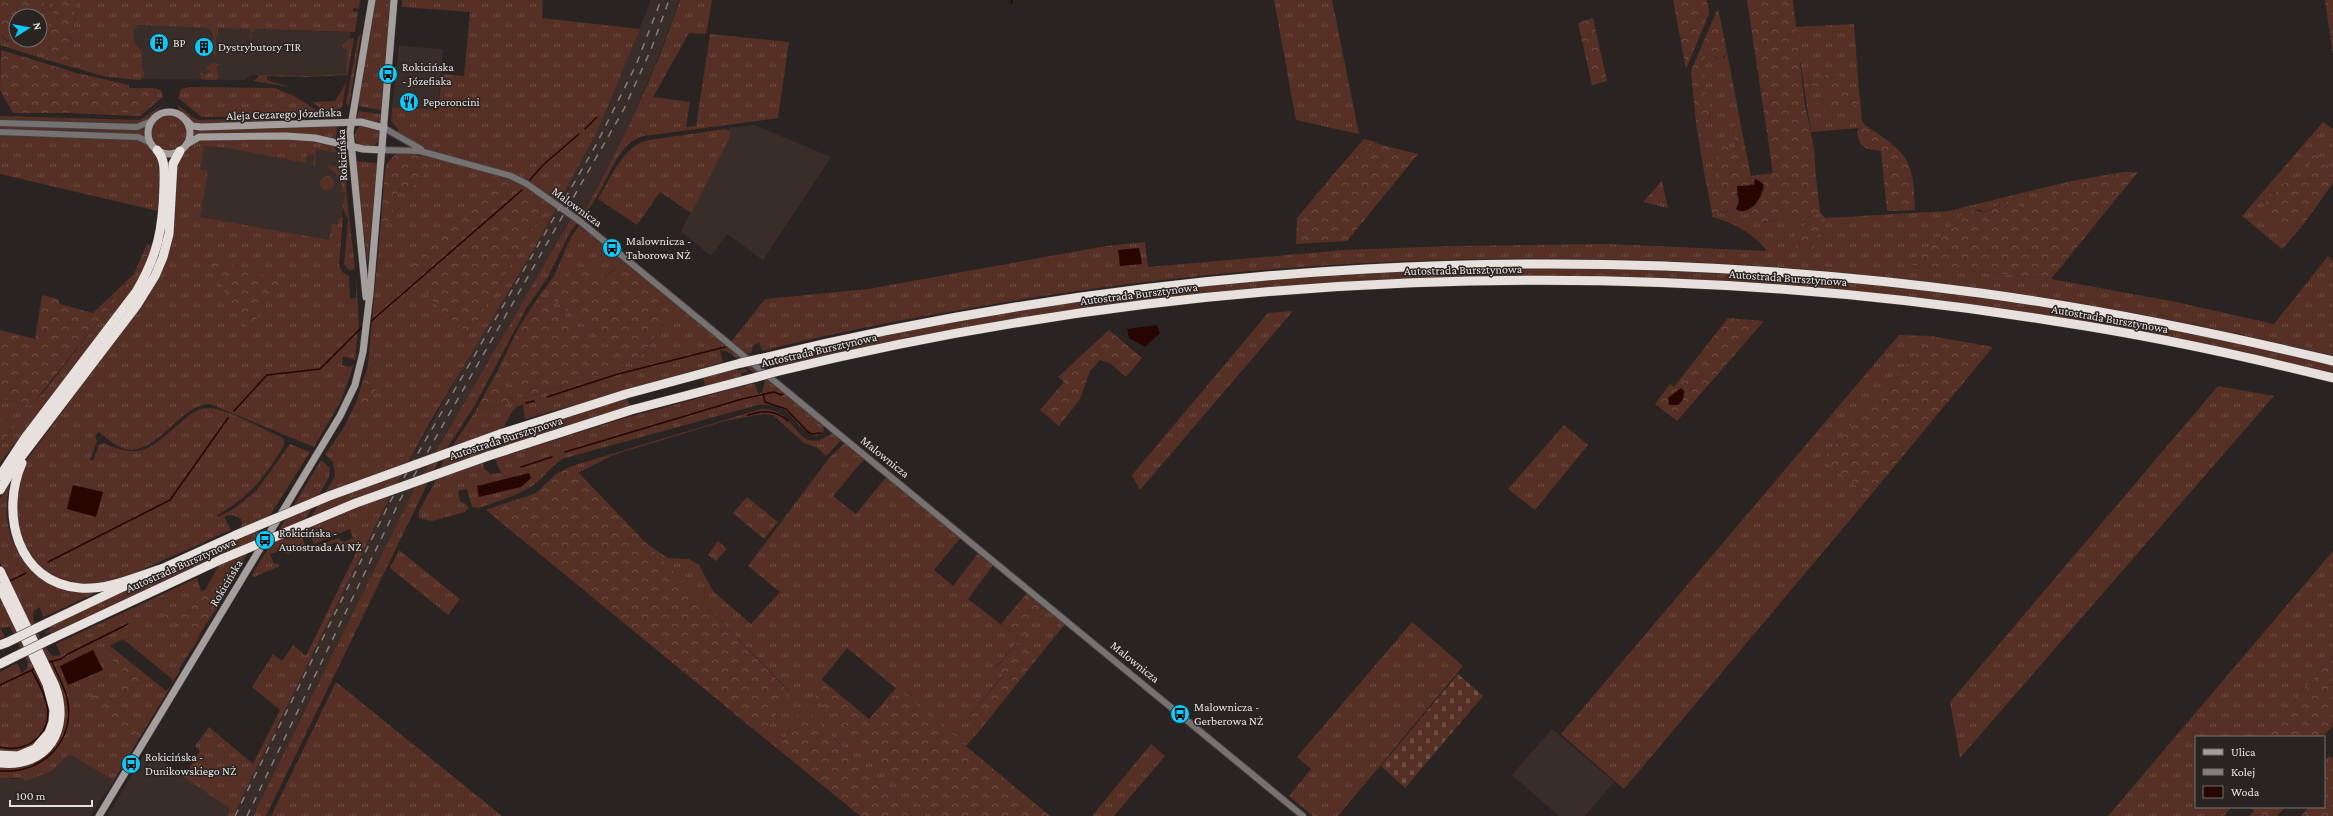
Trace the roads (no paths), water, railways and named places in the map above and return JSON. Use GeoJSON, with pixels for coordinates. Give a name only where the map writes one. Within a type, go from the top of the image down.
{"type":"FeatureCollection","features":[{"type":"Feature","properties":{"kind":"highway"},"geometry":{"type":"LineString","coordinates":[[0,490],[15,465],[137,305],[155,276],[170,234],[173,164],[183,147]]}},
{"type":"Feature","properties":{"kind":"highway"},"geometry":{"type":"LineString","coordinates":[[0,467],[25,438],[136,292],[152,262],[161,234],[163,209],[164,163],[158,150]]}},
{"type":"Feature","properties":{"kind":"highway","name":"Autostrada Bursztynowa"},"geometry":{"type":"LineString","coordinates":[[4,644],[160,569],[329,496],[500,434],[612,398],[759,359],[926,322],[1132,289],[1363,268],[1549,264],[1664,266],[1789,273],[1981,293],[2157,322],[2333,361]]}},
{"type":"Feature","properties":{"kind":"highway","name":"Autostrada Bursztynowa"},"geometry":{"type":"LineString","coordinates":[[6,662],[222,559],[356,504],[488,456],[631,410],[775,372],[931,338],[1029,320],[1135,306],[1244,294],[1356,285],[1545,280],[1752,287],[1944,305],[2054,320],[2153,338],[2333,378]]}},
{"type":"Feature","properties":{"kind":"highway"},"geometry":{"type":"LineString","coordinates":[[55,414],[29,451],[16,474],[11,489],[9,509],[10,524],[21,551],[42,574],[58,583],[78,587],[105,586],[160,569]]}},
{"type":"Feature","properties":{"kind":"highway"},"geometry":{"type":"LineString","coordinates":[[0,476],[25,438]]}},
{"type":"Feature","properties":{"kind":"highway"},"geometry":{"type":"LineString","coordinates":[[0,571],[55,686],[60,701],[61,717],[54,740],[41,754],[24,762],[0,763]]}},
{"type":"Feature","properties":{"kind":"highway"},"geometry":{"type":"LineString","coordinates":[[0,587],[47,684],[54,710],[52,728],[47,737],[36,749],[18,756],[0,755]]}},
{"type":"Feature","properties":{"kind":"main road","name":"Rokicińska"},"geometry":{"type":"LineString","coordinates":[[367,309],[350,146],[351,123],[372,0]]}},
{"type":"Feature","properties":{"kind":"main road","name":"Rokicińska"},"geometry":{"type":"LineString","coordinates":[[99,816],[343,410],[358,376],[370,293],[394,0]]}},
{"type":"Feature","properties":{"kind":"main road"},"geometry":{"type":"LineString","coordinates":[[167,112],[178,114],[186,120],[190,131],[183,147],[168,154],[158,150],[151,143],[148,132],[152,121],[159,115],[167,112]]}},
{"type":"Feature","properties":{"kind":"main road","name":"Aleja Cezarego Józefiaka"},"geometry":{"type":"LineString","coordinates":[[186,120],[192,126],[201,127],[370,123],[384,128]]}},
{"type":"Feature","properties":{"kind":"main road","name":"Aleja Cezarego Józefiaka"},"geometry":{"type":"LineString","coordinates":[[183,147],[200,137],[286,136],[315,138],[350,146],[382,150]]}},
{"type":"Feature","properties":{"kind":"street"},"geometry":{"type":"LineString","coordinates":[[0,123],[137,127],[152,121]]}},
{"type":"Feature","properties":{"kind":"street","name":"Malownicza"},"geometry":{"type":"LineString","coordinates":[[384,128],[430,153]]}},
{"type":"Feature","properties":{"kind":"street"},"geometry":{"type":"LineString","coordinates":[[0,132],[136,136],[151,143]]}},
{"type":"Feature","properties":{"kind":"street","name":"Malownicza"},"geometry":{"type":"LineString","coordinates":[[382,150],[410,150],[430,153],[515,178],[581,222],[1303,816]]}},
{"type":"Feature","properties":{"kind":"water"},"geometry":{"type":"Polygon","coordinates":[[[1755,179],[1763,184],[1763,189],[1758,200],[1746,211],[1736,209],[1739,202],[1737,186],[1754,185],[1755,179]]]}},
{"type":"Feature","properties":{"kind":"water"},"geometry":{"type":"Polygon","coordinates":[[[1139,248],[1142,264],[1120,266],[1118,250],[1139,248]]]}},
{"type":"Feature","properties":{"kind":"water"},"geometry":{"type":"Polygon","coordinates":[[[1157,325],[1160,333],[1145,347],[1129,338],[1127,329],[1157,325]]]}},
{"type":"Feature","properties":{"kind":"water"},"geometry":{"type":"Polygon","coordinates":[[[1681,388],[1684,391],[1683,400],[1678,405],[1669,405],[1668,398],[1681,388]]]}},
{"type":"Feature","properties":{"kind":"water"},"geometry":{"type":"Polygon","coordinates":[[[529,473],[531,478],[521,487],[479,497],[477,486],[529,473]]]}},
{"type":"Feature","properties":{"kind":"water"},"geometry":{"type":"Polygon","coordinates":[[[73,485],[103,492],[96,517],[67,509],[73,485]]]}},
{"type":"Feature","properties":{"kind":"water"},"geometry":{"type":"Polygon","coordinates":[[[93,650],[103,670],[68,685],[60,666],[93,650]]]}},
{"type":"Feature","properties":{"kind":"waterway"},"geometry":{"type":"LineString","coordinates":[[585,129],[597,117]]}},
{"type":"Feature","properties":{"kind":"waterway"},"geometry":{"type":"LineString","coordinates":[[529,181],[543,165],[579,134]]}},
{"type":"Feature","properties":{"kind":"waterway"},"geometry":{"type":"LineString","coordinates":[[369,323],[522,190]]}},
{"type":"Feature","properties":{"kind":"waterway"},"geometry":{"type":"LineString","coordinates":[[234,411],[267,375],[320,369],[364,325]]}},
{"type":"Feature","properties":{"kind":"waterway"},"geometry":{"type":"LineString","coordinates":[[547,397],[618,374],[725,347]]}},
{"type":"Feature","properties":{"kind":"waterway"},"geometry":{"type":"LineString","coordinates":[[565,452],[742,399],[774,392],[781,395],[783,394]]}},
{"type":"Feature","properties":{"kind":"waterway"},"geometry":{"type":"LineString","coordinates":[[763,394],[765,402],[786,409],[808,432],[812,434],[820,433]]}},
{"type":"Feature","properties":{"kind":"waterway"},"geometry":{"type":"LineString","coordinates":[[526,403],[534,401]]}},
{"type":"Feature","properties":{"kind":"waterway"},"geometry":{"type":"LineString","coordinates":[[748,415],[759,412],[770,412],[779,415],[788,421]]}},
{"type":"Feature","properties":{"kind":"waterway"},"geometry":{"type":"LineString","coordinates":[[48,562],[170,500],[228,418]]}},
{"type":"Feature","properties":{"kind":"waterway"},"geometry":{"type":"LineString","coordinates":[[521,467],[552,457]]}},
{"type":"Feature","properties":{"kind":"waterway"},"geometry":{"type":"LineString","coordinates":[[10,581],[26,573]]}},
{"type":"Feature","properties":{"kind":"waterway"},"geometry":{"type":"LineString","coordinates":[[49,662],[61,659],[128,624]]}},
{"type":"Feature","properties":{"kind":"waterway"},"geometry":{"type":"LineString","coordinates":[[0,771],[15,771],[42,761],[53,752],[61,741],[67,728],[69,714],[67,698],[52,662]]}},
{"type":"Feature","properties":{"kind":"waterway"},"geometry":{"type":"LineString","coordinates":[[0,685],[34,669]]}},
{"type":"Feature","properties":{"kind":"waterway"},"geometry":{"type":"LineString","coordinates":[[0,747],[20,747],[28,744],[36,740],[46,725],[48,715],[47,705],[41,687],[32,671]]}},
{"type":"Feature","properties":{"kind":"railway"},"geometry":{"type":"LineString","coordinates":[[235,816],[391,500],[596,145],[636,65],[661,0]]}},
{"type":"Feature","properties":{"kind":"railway"},"geometry":{"type":"LineString","coordinates":[[247,816],[400,500],[624,109],[652,47],[669,0]]}},
{"type":"Feature","properties":{"kind":"place","name":"BP"},"geometry":{"type":"Point","coordinates":[159,43]}},
{"type":"Feature","properties":{"kind":"place","name":"Dystrybutory TIR"},"geometry":{"type":"Point","coordinates":[204,47]}},
{"type":"Feature","properties":{"kind":"place","name":"Rokicińska - Józefiaka"},"geometry":{"type":"Point","coordinates":[388,74]}},
{"type":"Feature","properties":{"kind":"place","name":"Peperoncini"},"geometry":{"type":"Point","coordinates":[409,102]}},
{"type":"Feature","properties":{"kind":"place","name":"Malownicza - Taborowa NŻ"},"geometry":{"type":"Point","coordinates":[612,248]}},
{"type":"Feature","properties":{"kind":"place","name":"Rokicińska - Autostrada A1 NŻ"},"geometry":{"type":"Point","coordinates":[265,540]}},
{"type":"Feature","properties":{"kind":"place","name":"Malownicza - Gerberowa NŻ"},"geometry":{"type":"Point","coordinates":[1180,714]}},
{"type":"Feature","properties":{"kind":"place","name":"Rokicińska - Dunikowskiego NŻ"},"geometry":{"type":"Point","coordinates":[131,764]}}]}
